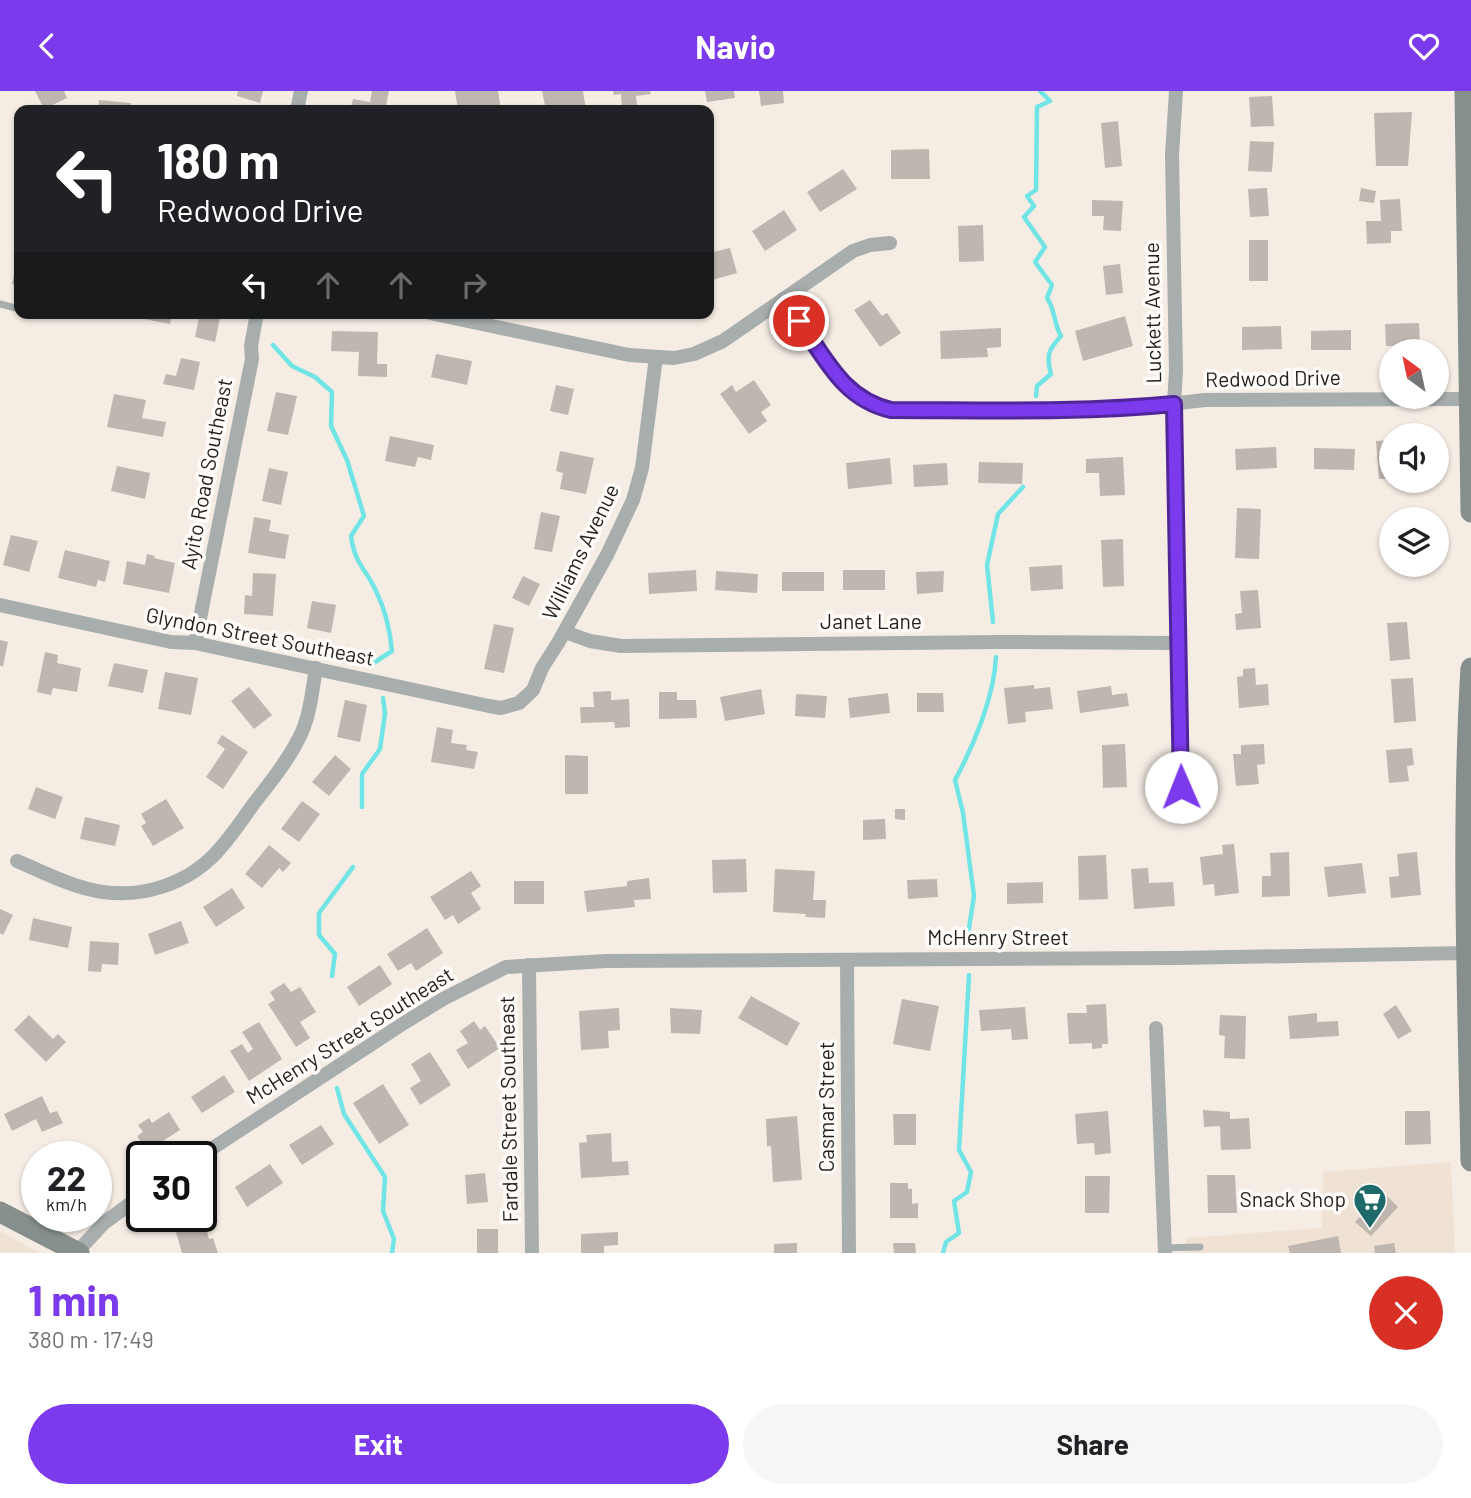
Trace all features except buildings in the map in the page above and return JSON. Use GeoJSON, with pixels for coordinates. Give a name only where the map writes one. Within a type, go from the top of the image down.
{"type":"FeatureCollection","features":[{"type":"Feature","properties":{"kind":"main road"},"geometry":{"type":"LineString","coordinates":[[1465,91],[1471,512]]}},
{"type":"Feature","properties":{"kind":"main road"},"geometry":{"type":"LineString","coordinates":[[1471,668],[1467,750],[1471,1161]]}},
{"type":"Feature","properties":{"kind":"main road"},"geometry":{"type":"LineString","coordinates":[[0,1212],[78,1253]]}},
{"type":"Feature","properties":{"kind":"street","name":"Luckett Avenue"},"geometry":{"type":"LineString","coordinates":[[1176,91],[1172,155],[1181,787]]}},
{"type":"Feature","properties":{"kind":"street"},"geometry":{"type":"LineString","coordinates":[[458,319],[629,355],[684,356],[712,348],[853,251],[870,245],[890,243]]}},
{"type":"Feature","properties":{"kind":"street","name":"Redwood Drive"},"geometry":{"type":"LineString","coordinates":[[783,299],[847,388],[860,399],[891,410],[1037,411],[1134,408],[1205,400],[1470,399]]}},
{"type":"Feature","properties":{"kind":"street","name":"Ayito Road Southeast"},"geometry":{"type":"LineString","coordinates":[[195,643],[252,359],[251,346],[256,319]]}},
{"type":"Feature","properties":{"kind":"street","name":"Williams Avenue"},"geometry":{"type":"LineString","coordinates":[[512,706],[533,689],[542,668],[607,555],[633,500],[642,468],[656,357]]}},
{"type":"Feature","properties":{"kind":"street","name":"Glyndon Street Southeast"},"geometry":{"type":"LineString","coordinates":[[0,605],[171,642],[195,643],[316,667],[414,692],[489,706],[512,706]]}},
{"type":"Feature","properties":{"kind":"street","name":"Janet Lane"},"geometry":{"type":"LineString","coordinates":[[565,632],[590,641],[621,646],[931,642],[1179,643]]}},
{"type":"Feature","properties":{"kind":"street"},"geometry":{"type":"LineString","coordinates":[[17,862],[70,883],[103,892],[127,893],[153,889],[192,873],[216,854],[299,739],[307,719],[316,667]]}},
{"type":"Feature","properties":{"kind":"street","name":"McHenry Street"},"geometry":{"type":"LineString","coordinates":[[528,965],[606,961],[1301,957],[1468,953]]}},
{"type":"Feature","properties":{"kind":"street","name":"Casmar Street"},"geometry":{"type":"LineString","coordinates":[[847,961],[849,1253]]}},
{"type":"Feature","properties":{"kind":"street","name":"McHenry Street Southeast"},"geometry":{"type":"LineString","coordinates":[[217,1145],[443,999],[493,972],[506,967],[528,965]]}},
{"type":"Feature","properties":{"kind":"street","name":"Fardale Street Southeast"},"geometry":{"type":"LineString","coordinates":[[528,965],[532,1253]]}},
{"type":"Feature","properties":{"kind":"street"},"geometry":{"type":"LineString","coordinates":[[1156,1028],[1165,1250]]}},
{"type":"Feature","properties":{"kind":"street"},"geometry":{"type":"LineString","coordinates":[[78,1253],[104,1223],[126,1207]]}},
{"type":"Feature","properties":{"kind":"lane"},"geometry":{"type":"LineString","coordinates":[[1165,1250],[1200,1247]]}},
{"type":"Feature","properties":{"kind":"shaded area"},"geometry":{"type":"Polygon","coordinates":[[[1451,1162],[1455,1253],[1186,1253],[1186,1238],[1322,1228],[1323,1172],[1451,1162]]]}},
{"type":"Feature","properties":{"kind":"shaded area"},"geometry":{"type":"Polygon","coordinates":[[[0,1231],[40,1253],[0,1253],[0,1231]]]}},
{"type":"Feature","properties":{"kind":"waterway"},"geometry":{"type":"LineString","coordinates":[[1036,396],[1037,386],[1051,374],[1049,353],[1061,336],[1047,298],[1052,285],[1035,262],[1045,247],[1024,217],[1034,206],[1027,196],[1036,190],[1037,107],[1050,101],[1040,91]]}},
{"type":"Feature","properties":{"kind":"waterway"},"geometry":{"type":"LineString","coordinates":[[273,345],[292,366],[315,377],[332,392],[331,426],[347,460],[364,516],[351,536],[353,546],[379,598],[390,636],[392,651],[372,664]]}},
{"type":"Feature","properties":{"kind":"waterway"},"geometry":{"type":"LineString","coordinates":[[993,622],[987,565],[998,514],[1023,487]]}},
{"type":"Feature","properties":{"kind":"waterway"},"geometry":{"type":"LineString","coordinates":[[967,941],[974,896],[963,813],[955,780],[982,720],[996,657]]}},
{"type":"Feature","properties":{"kind":"waterway"},"geometry":{"type":"LineString","coordinates":[[362,807],[362,774],[380,749],[385,713],[383,698]]}},
{"type":"Feature","properties":{"kind":"waterway"},"geometry":{"type":"LineString","coordinates":[[332,976],[335,954],[319,935],[319,913],[353,867]]}},
{"type":"Feature","properties":{"kind":"waterway"},"geometry":{"type":"LineString","coordinates":[[943,1253],[946,1242],[959,1233],[954,1201],[967,1192],[971,1172],[959,1150],[969,975]]}},
{"type":"Feature","properties":{"kind":"waterway"},"geometry":{"type":"LineString","coordinates":[[337,1088],[344,1114],[385,1177],[383,1211],[394,1239],[392,1253]]}},
{"type":"Feature","properties":{"kind":"place","name":"Snack Shop"},"geometry":{"type":"Point","coordinates":[1370,1230]}},
{"type":"Feature","properties":{"kind":"route"},"geometry":{"type":"LineString","coordinates":[[799,321],[847,388],[860,399],[891,410],[1037,411],[1174,404],[1181,787]]}}]}
